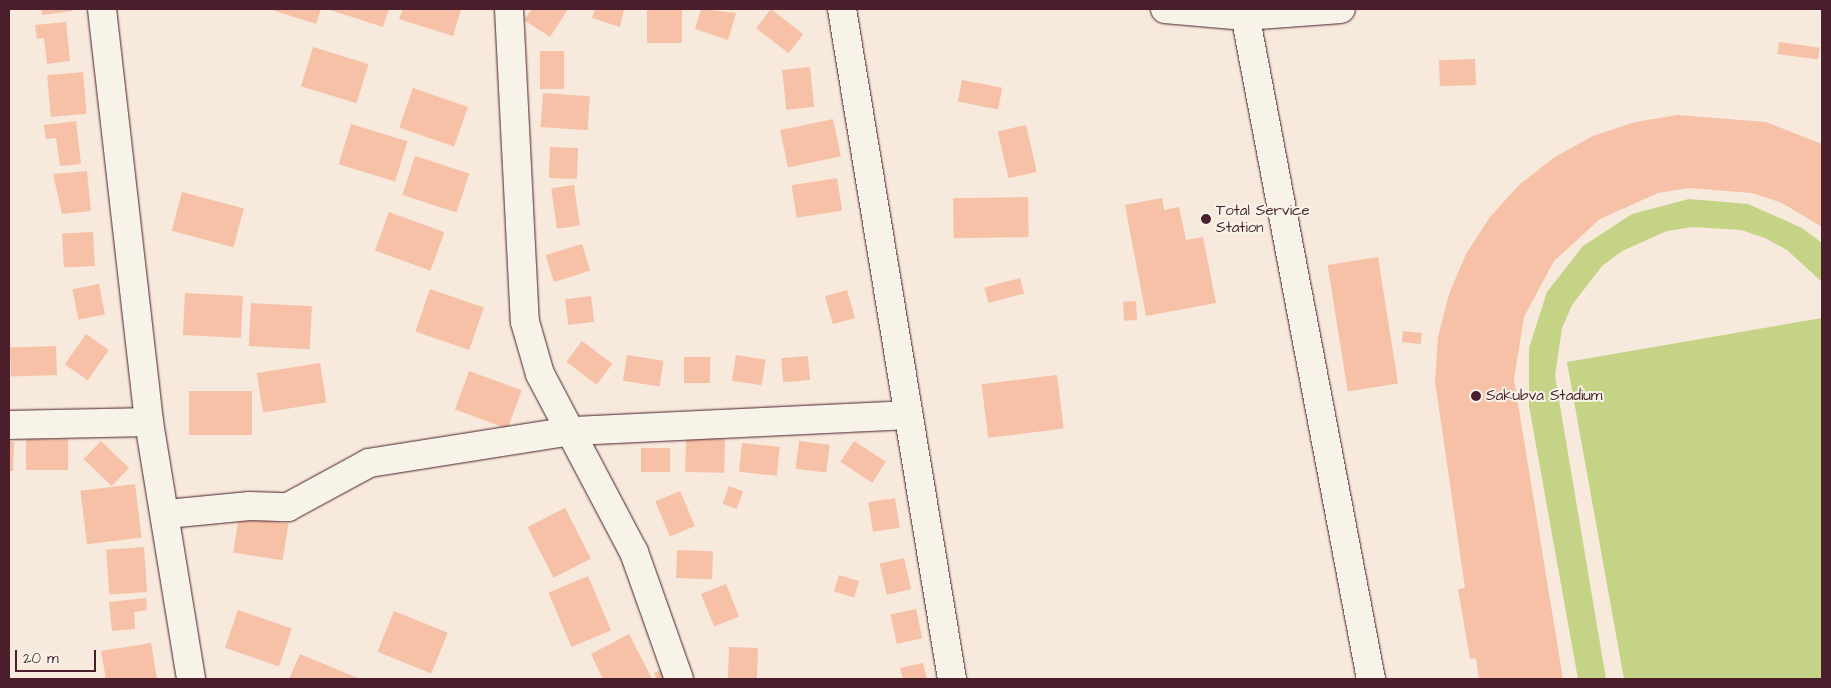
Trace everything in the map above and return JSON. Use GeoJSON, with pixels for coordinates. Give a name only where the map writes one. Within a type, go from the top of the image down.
{"type":"FeatureCollection","features":[{"type":"Feature","properties":{"kind":"street"},"geometry":{"type":"LineString","coordinates":[[102,9],[149,422],[167,514],[191,679]]}},
{"type":"Feature","properties":{"kind":"street"},"geometry":{"type":"LineString","coordinates":[[509,9],[525,322],[540,374],[572,430],[634,552],[678,679]]}},
{"type":"Feature","properties":{"kind":"street"},"geometry":{"type":"LineString","coordinates":[[842,9],[907,415],[952,679]]}},
{"type":"Feature","properties":{"kind":"street"},"geometry":{"type":"LineString","coordinates":[[1165,9],[1245,12],[1340,9]]}},
{"type":"Feature","properties":{"kind":"street"},"geometry":{"type":"LineString","coordinates":[[1245,12],[1372,679]]}},
{"type":"Feature","properties":{"kind":"street"},"geometry":{"type":"LineString","coordinates":[[167,514],[250,506],[288,507],[369,463],[572,430],[907,415]]}},
{"type":"Feature","properties":{"kind":"street"},"geometry":{"type":"LineString","coordinates":[[9,425],[149,422]]}},
{"type":"Feature","properties":{"kind":"green space"},"geometry":{"type":"Polygon","coordinates":[[[1689,199],[1748,204],[1802,228],[1822,243],[1822,282],[1787,250],[1765,238],[1741,230],[1692,227],[1667,231],[1622,251],[1602,266],[1572,305],[1562,328],[1555,376],[1606,679],[1578,679],[1529,406],[1529,348],[1547,292],[1583,246],[1632,214],[1689,199]]]}},
{"type":"Feature","properties":{"kind":"green space"},"geometry":{"type":"Polygon","coordinates":[[[1822,318],[1822,679],[1624,679],[1567,362],[1822,318]]]}},
{"type":"Feature","properties":{"kind":"building"},"geometry":{"type":"Polygon","coordinates":[[[41,9],[72,9],[72,11],[42,15],[41,9]]]}},
{"type":"Feature","properties":{"kind":"building"},"geometry":{"type":"Polygon","coordinates":[[[269,9],[321,9],[316,24],[269,9]]]}},
{"type":"Feature","properties":{"kind":"building"},"geometry":{"type":"Polygon","coordinates":[[[327,9],[389,9],[383,27],[327,9]]]}},
{"type":"Feature","properties":{"kind":"building"},"geometry":{"type":"Polygon","coordinates":[[[403,9],[461,9],[453,36],[399,19],[403,9]]]}},
{"type":"Feature","properties":{"kind":"building"},"geometry":{"type":"Polygon","coordinates":[[[532,9],[568,9],[550,37],[524,20],[532,9]]]}},
{"type":"Feature","properties":{"kind":"building"},"geometry":{"type":"Polygon","coordinates":[[[595,9],[624,9],[620,27],[592,18],[595,9]]]}},
{"type":"Feature","properties":{"kind":"building"},"geometry":{"type":"Polygon","coordinates":[[[647,9],[682,9],[682,43],[647,43],[647,9]]]}},
{"type":"Feature","properties":{"kind":"building"},"geometry":{"type":"Polygon","coordinates":[[[701,9],[736,13],[728,40],[695,29],[701,9]]]}},
{"type":"Feature","properties":{"kind":"building"},"geometry":{"type":"Polygon","coordinates":[[[771,9],[803,34],[789,53],[756,28],[771,9]]]}},
{"type":"Feature","properties":{"kind":"building"},"geometry":{"type":"Polygon","coordinates":[[[66,22],[70,61],[47,64],[44,38],[37,39],[35,25],[66,22]]]}},
{"type":"Feature","properties":{"kind":"building"},"geometry":{"type":"Polygon","coordinates":[[[1779,42],[1820,48],[1818,60],[1777,54],[1779,42]]]}},
{"type":"Feature","properties":{"kind":"building"},"geometry":{"type":"Polygon","coordinates":[[[313,47],[368,64],[356,103],[301,86],[313,47]]]}},
{"type":"Feature","properties":{"kind":"building"},"geometry":{"type":"Polygon","coordinates":[[[540,51],[564,51],[564,89],[540,89],[540,51]]]}},
{"type":"Feature","properties":{"kind":"building"},"geometry":{"type":"Polygon","coordinates":[[[1475,59],[1476,85],[1440,86],[1439,60],[1475,59]]]}},
{"type":"Feature","properties":{"kind":"building"},"geometry":{"type":"Polygon","coordinates":[[[810,67],[814,107],[786,110],[782,70],[810,67]]]}},
{"type":"Feature","properties":{"kind":"building"},"geometry":{"type":"Polygon","coordinates":[[[83,72],[87,114],[51,117],[47,75],[83,72]]]}},
{"type":"Feature","properties":{"kind":"building"},"geometry":{"type":"Polygon","coordinates":[[[962,80],[1002,88],[998,109],[958,102],[962,80]]]}},
{"type":"Feature","properties":{"kind":"building"},"geometry":{"type":"Polygon","coordinates":[[[413,88],[468,107],[454,147],[399,128],[413,88]]]}},
{"type":"Feature","properties":{"kind":"building"},"geometry":{"type":"Polygon","coordinates":[[[543,93],[590,96],[588,130],[541,127],[543,93]]]}},
{"type":"Feature","properties":{"kind":"building","name":"Sakubva Stadium"},"geometry":{"type":"Polygon","coordinates":[[[1678,115],[1766,122],[1822,144],[1822,227],[1782,203],[1752,193],[1689,188],[1658,193],[1600,219],[1554,261],[1524,317],[1514,379],[1563,679],[1479,679],[1476,658],[1470,659],[1458,589],[1465,588],[1435,381],[1438,337],[1449,294],[1466,254],[1490,217],[1520,184],[1555,157],[1593,136],[1635,122],[1678,115]]]}},
{"type":"Feature","properties":{"kind":"building"},"geometry":{"type":"Polygon","coordinates":[[[833,119],[841,156],[788,167],[780,130],[833,119]]]}},
{"type":"Feature","properties":{"kind":"building"},"geometry":{"type":"Polygon","coordinates":[[[76,121],[81,164],[60,166],[56,138],[46,139],[44,125],[76,121]]]}},
{"type":"Feature","properties":{"kind":"building"},"geometry":{"type":"Polygon","coordinates":[[[351,124],[407,141],[395,181],[339,164],[351,124]]]}},
{"type":"Feature","properties":{"kind":"building"},"geometry":{"type":"Polygon","coordinates":[[[1026,125],[1037,172],[1009,178],[998,132],[1026,125]]]}},
{"type":"Feature","properties":{"kind":"building"},"geometry":{"type":"Polygon","coordinates":[[[550,147],[578,148],[577,179],[549,178],[550,147]]]}},
{"type":"Feature","properties":{"kind":"building"},"geometry":{"type":"Polygon","coordinates":[[[415,156],[469,174],[457,213],[402,195],[415,156]]]}},
{"type":"Feature","properties":{"kind":"building"},"geometry":{"type":"Polygon","coordinates":[[[87,171],[91,211],[62,214],[53,174],[87,171]]]}},
{"type":"Feature","properties":{"kind":"building"},"geometry":{"type":"Polygon","coordinates":[[[837,178],[842,211],[797,218],[792,185],[837,178]]]}},
{"type":"Feature","properties":{"kind":"building"},"geometry":{"type":"Polygon","coordinates":[[[574,185],[580,226],[557,229],[551,188],[574,185]]]}},
{"type":"Feature","properties":{"kind":"building"},"geometry":{"type":"Polygon","coordinates":[[[182,192],[244,209],[233,247],[172,231],[182,192]]]}},
{"type":"Feature","properties":{"kind":"building"},"geometry":{"type":"Polygon","coordinates":[[[1028,197],[1029,237],[954,238],[953,198],[1028,197]]]}},
{"type":"Feature","properties":{"kind":"building"},"geometry":{"type":"Polygon","coordinates":[[[1162,198],[1164,210],[1179,207],[1186,240],[1203,237],[1216,303],[1146,316],[1125,205],[1162,198]]]}},
{"type":"Feature","properties":{"kind":"building"},"geometry":{"type":"Polygon","coordinates":[[[389,212],[444,232],[430,271],[375,251],[389,212]]]}},
{"type":"Feature","properties":{"kind":"building"},"geometry":{"type":"Polygon","coordinates":[[[93,232],[95,266],[64,268],[62,234],[93,232]]]}},
{"type":"Feature","properties":{"kind":"building"},"geometry":{"type":"Polygon","coordinates":[[[582,244],[590,271],[554,282],[546,255],[582,244]]]}},
{"type":"Feature","properties":{"kind":"building"},"geometry":{"type":"Polygon","coordinates":[[[1378,257],[1398,383],[1348,391],[1328,265],[1378,257]]]}},
{"type":"Feature","properties":{"kind":"building"},"geometry":{"type":"Polygon","coordinates":[[[1020,278],[1024,293],[988,303],[984,288],[1020,278]]]}},
{"type":"Feature","properties":{"kind":"building"},"geometry":{"type":"Polygon","coordinates":[[[99,284],[105,314],[78,320],[72,289],[99,284]]]}},
{"type":"Feature","properties":{"kind":"building"},"geometry":{"type":"Polygon","coordinates":[[[430,289],[484,308],[469,350],[415,332],[430,289]]]}},
{"type":"Feature","properties":{"kind":"building"},"geometry":{"type":"Polygon","coordinates":[[[847,290],[855,318],[833,324],[825,296],[847,290]]]}},
{"type":"Feature","properties":{"kind":"building"},"geometry":{"type":"Polygon","coordinates":[[[185,293],[243,296],[241,338],[183,335],[185,293]]]}},
{"type":"Feature","properties":{"kind":"building"},"geometry":{"type":"Polygon","coordinates":[[[591,296],[594,322],[568,325],[565,299],[591,296]]]}},
{"type":"Feature","properties":{"kind":"building"},"geometry":{"type":"Polygon","coordinates":[[[1136,301],[1137,320],[1124,321],[1123,302],[1136,301]]]}},
{"type":"Feature","properties":{"kind":"building"},"geometry":{"type":"Polygon","coordinates":[[[251,303],[312,306],[310,349],[249,346],[251,303]]]}},
{"type":"Feature","properties":{"kind":"building"},"geometry":{"type":"Polygon","coordinates":[[[1403,331],[1422,333],[1421,344],[1402,342],[1403,331]]]}},
{"type":"Feature","properties":{"kind":"building"},"geometry":{"type":"Polygon","coordinates":[[[86,334],[109,350],[88,380],[65,364],[86,334]]]}},
{"type":"Feature","properties":{"kind":"building"},"geometry":{"type":"Polygon","coordinates":[[[582,341],[612,364],[597,385],[566,362],[582,341]]]}},
{"type":"Feature","properties":{"kind":"building"},"geometry":{"type":"Polygon","coordinates":[[[56,346],[57,375],[11,377],[10,348],[56,346]]]}},
{"type":"Feature","properties":{"kind":"building"},"geometry":{"type":"Polygon","coordinates":[[[627,355],[664,361],[659,386],[623,381],[627,355]]]}},
{"type":"Feature","properties":{"kind":"building"},"geometry":{"type":"Polygon","coordinates":[[[736,355],[766,360],[762,385],[732,381],[736,355]]]}},
{"type":"Feature","properties":{"kind":"building"},"geometry":{"type":"Polygon","coordinates":[[[808,356],[810,380],[783,382],[781,358],[808,356]]]}},
{"type":"Feature","properties":{"kind":"building"},"geometry":{"type":"Polygon","coordinates":[[[684,357],[710,357],[710,383],[684,383],[684,357]]]}},
{"type":"Feature","properties":{"kind":"building"},"geometry":{"type":"Polygon","coordinates":[[[320,363],[326,403],[263,413],[257,373],[320,363]]]}},
{"type":"Feature","properties":{"kind":"building"},"geometry":{"type":"Polygon","coordinates":[[[469,371],[522,390],[508,429],[455,410],[469,371]]]}},
{"type":"Feature","properties":{"kind":"building"},"geometry":{"type":"Polygon","coordinates":[[[1057,375],[1064,429],[988,438],[982,384],[1057,375]]]}},
{"type":"Feature","properties":{"kind":"building"},"geometry":{"type":"Polygon","coordinates":[[[189,391],[252,391],[252,435],[189,435],[189,391]]]}},
{"type":"Feature","properties":{"kind":"building"},"geometry":{"type":"Polygon","coordinates":[[[686,433],[725,434],[724,473],[685,472],[686,433]]]}},
{"type":"Feature","properties":{"kind":"building"},"geometry":{"type":"Polygon","coordinates":[[[26,439],[68,439],[68,470],[26,470],[26,439]]]}},
{"type":"Feature","properties":{"kind":"building"},"geometry":{"type":"Polygon","coordinates":[[[9,441],[14,442],[13,471],[9,471],[9,441]]]}},
{"type":"Feature","properties":{"kind":"building"},"geometry":{"type":"Polygon","coordinates":[[[101,441],[129,468],[112,486],[84,459],[101,441]]]}},
{"type":"Feature","properties":{"kind":"building"},"geometry":{"type":"Polygon","coordinates":[[[799,441],[830,445],[826,473],[796,469],[799,441]]]}},
{"type":"Feature","properties":{"kind":"building"},"geometry":{"type":"Polygon","coordinates":[[[854,441],[886,462],[872,483],[840,462],[854,441]]]}},
{"type":"Feature","properties":{"kind":"building"},"geometry":{"type":"Polygon","coordinates":[[[742,443],[780,447],[777,476],[739,472],[742,443]]]}},
{"type":"Feature","properties":{"kind":"building"},"geometry":{"type":"Polygon","coordinates":[[[641,448],[670,448],[670,472],[641,472],[641,448]]]}},
{"type":"Feature","properties":{"kind":"building"},"geometry":{"type":"Polygon","coordinates":[[[135,484],[142,538],[87,544],[80,491],[135,484]]]}},
{"type":"Feature","properties":{"kind":"building"},"geometry":{"type":"Polygon","coordinates":[[[729,486],[743,491],[737,509],[723,504],[729,486]]]}},
{"type":"Feature","properties":{"kind":"building"},"geometry":{"type":"Polygon","coordinates":[[[680,491],[695,526],[670,537],[655,502],[680,491]]]}},
{"type":"Feature","properties":{"kind":"building"},"geometry":{"type":"Polygon","coordinates":[[[895,498],[900,528],[873,532],[868,502],[895,498]]]}},
{"type":"Feature","properties":{"kind":"building"},"geometry":{"type":"Polygon","coordinates":[[[565,508],[591,559],[553,578],[528,527],[565,508]]]}},
{"type":"Feature","properties":{"kind":"building"},"geometry":{"type":"Polygon","coordinates":[[[239,516],[288,524],[283,560],[233,553],[239,516]]]}},
{"type":"Feature","properties":{"kind":"building"},"geometry":{"type":"Polygon","coordinates":[[[144,547],[147,592],[109,595],[106,550],[144,547]]]}},
{"type":"Feature","properties":{"kind":"building"},"geometry":{"type":"Polygon","coordinates":[[[677,550],[713,551],[712,579],[676,578],[677,550]]]}},
{"type":"Feature","properties":{"kind":"building"},"geometry":{"type":"Polygon","coordinates":[[[904,558],[911,589],[887,595],[880,564],[904,558]]]}},
{"type":"Feature","properties":{"kind":"building"},"geometry":{"type":"Polygon","coordinates":[[[839,575],[859,581],[854,597],[834,591],[839,575]]]}},
{"type":"Feature","properties":{"kind":"building"},"geometry":{"type":"Polygon","coordinates":[[[588,576],[611,630],[571,647],[548,593],[588,576]]]}},
{"type":"Feature","properties":{"kind":"building"},"geometry":{"type":"Polygon","coordinates":[[[726,584],[739,616],[714,627],[701,594],[726,584]]]}},
{"type":"Feature","properties":{"kind":"building"},"geometry":{"type":"Polygon","coordinates":[[[146,598],[147,610],[134,612],[135,629],[112,631],[109,602],[146,598]]]}},
{"type":"Feature","properties":{"kind":"building"},"geometry":{"type":"Polygon","coordinates":[[[916,609],[922,638],[897,644],[891,614],[916,609]]]}},
{"type":"Feature","properties":{"kind":"building"},"geometry":{"type":"Polygon","coordinates":[[[238,610],[292,629],[279,666],[225,648],[238,610]]]}},
{"type":"Feature","properties":{"kind":"building"},"geometry":{"type":"Polygon","coordinates":[[[394,611],[448,633],[431,674],[378,652],[394,611]]]}},
{"type":"Feature","properties":{"kind":"building"},"geometry":{"type":"Polygon","coordinates":[[[629,634],[652,679],[603,679],[591,654],[629,634]]]}},
{"type":"Feature","properties":{"kind":"building"},"geometry":{"type":"Polygon","coordinates":[[[151,643],[157,679],[106,679],[101,651],[151,643]]]}},
{"type":"Feature","properties":{"kind":"building"},"geometry":{"type":"Polygon","coordinates":[[[729,647],[758,648],[757,679],[728,679],[729,647]]]}},
{"type":"Feature","properties":{"kind":"building"},"geometry":{"type":"Polygon","coordinates":[[[300,654],[360,679],[289,679],[300,654]]]}},
{"type":"Feature","properties":{"kind":"building"},"geometry":{"type":"Polygon","coordinates":[[[923,663],[927,679],[903,679],[900,668],[923,663]]]}},
{"type":"Feature","properties":{"kind":"building"},"geometry":{"type":"Polygon","coordinates":[[[669,667],[674,679],[656,679],[654,673],[669,667]]]}},
{"type":"Feature","properties":{"kind":"place","name":"Total Service Station"},"geometry":{"type":"Point","coordinates":[1206,219]}},
{"type":"Feature","properties":{"kind":"place","name":"Sakubva Stadium"},"geometry":{"type":"Point","coordinates":[1476,396]}}]}
